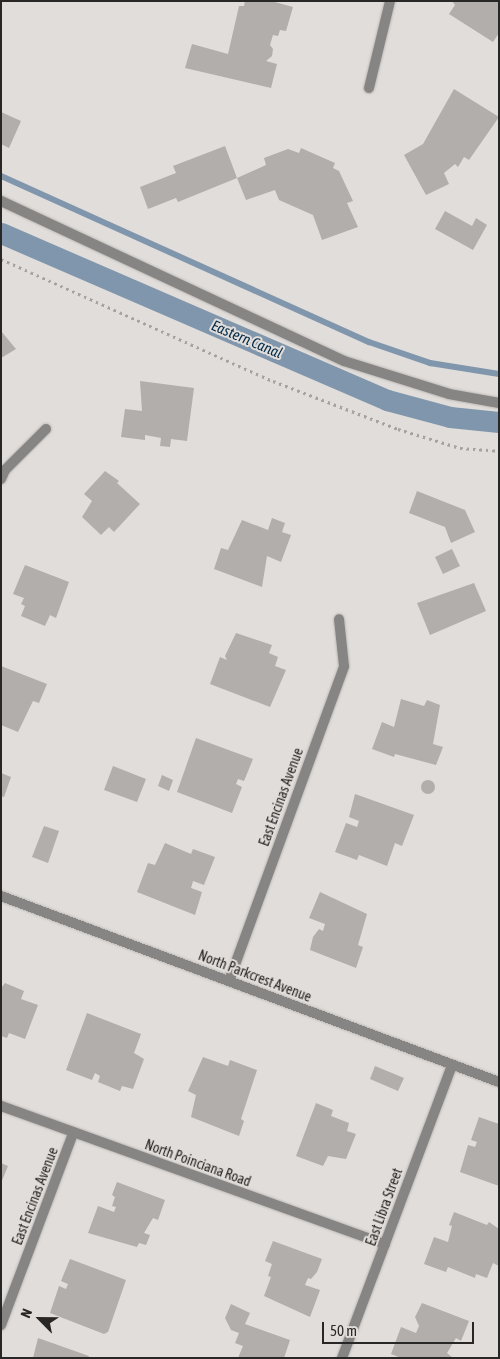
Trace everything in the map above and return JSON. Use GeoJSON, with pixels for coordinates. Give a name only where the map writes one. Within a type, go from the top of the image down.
{"type":"FeatureCollection","features":[{"type":"Feature","properties":{"kind":"street"},"geometry":{"type":"LineString","coordinates":[[369,88],[390,1]]}},
{"type":"Feature","properties":{"kind":"street"},"geometry":{"type":"LineString","coordinates":[[1,200],[344,361],[449,394],[499,403]]}},
{"type":"Feature","properties":{"kind":"street"},"geometry":{"type":"LineString","coordinates":[[1,479],[5,470],[46,429]]}},
{"type":"Feature","properties":{"kind":"street","name":"East Encinas Avenue"},"geometry":{"type":"LineString","coordinates":[[229,981],[344,666],[339,619]]}},
{"type":"Feature","properties":{"kind":"street","name":"North Parkcrest Avenue"},"geometry":{"type":"LineString","coordinates":[[1,896],[499,1082]]}},
{"type":"Feature","properties":{"kind":"street","name":"East Libra Street"},"geometry":{"type":"LineString","coordinates":[[342,1358],[452,1065]]}},
{"type":"Feature","properties":{"kind":"street","name":"North Poinciana Road"},"geometry":{"type":"LineString","coordinates":[[1,1106],[385,1244]]}},
{"type":"Feature","properties":{"kind":"street","name":"East Encinas Avenue"},"geometry":{"type":"LineString","coordinates":[[1,1325],[73,1133]]}},
{"type":"Feature","properties":{"kind":"path"},"geometry":{"type":"LineString","coordinates":[[1,259],[282,384],[407,431],[460,448],[499,451]]}},
{"type":"Feature","properties":{"kind":"building"},"geometry":{"type":"Polygon","coordinates":[[[245,1],[271,1],[293,7],[286,31],[280,30],[278,36],[273,35],[270,45],[273,49],[272,56],[266,61],[277,64],[271,88],[185,68],[192,44],[228,54],[239,6],[244,6],[245,1]]]}},
{"type":"Feature","properties":{"kind":"building"},"geometry":{"type":"Polygon","coordinates":[[[452,1],[499,1],[499,33],[493,42],[449,14],[455,5],[452,1]]]}},
{"type":"Feature","properties":{"kind":"building"},"geometry":{"type":"Polygon","coordinates":[[[454,89],[499,117],[469,160],[464,157],[458,167],[455,164],[444,173],[449,184],[426,195],[404,155],[423,144],[454,89]]]}},
{"type":"Feature","properties":{"kind":"building"},"geometry":{"type":"Polygon","coordinates":[[[1,112],[21,121],[9,148],[1,144],[1,112]]]}},
{"type":"Feature","properties":{"kind":"building"},"geometry":{"type":"Polygon","coordinates":[[[225,146],[237,178],[178,202],[176,198],[148,209],[140,187],[176,173],[173,166],[225,146]]]}},
{"type":"Feature","properties":{"kind":"building"},"geometry":{"type":"Polygon","coordinates":[[[301,148],[335,163],[333,168],[339,171],[353,201],[347,203],[358,227],[322,240],[313,215],[279,200],[275,190],[246,200],[237,178],[266,165],[264,158],[288,149],[299,153],[301,148]]]}},
{"type":"Feature","properties":{"kind":"building"},"geometry":{"type":"Polygon","coordinates":[[[445,211],[472,226],[476,218],[487,225],[473,250],[435,229],[445,211]]]}},
{"type":"Feature","properties":{"kind":"building"},"geometry":{"type":"Polygon","coordinates":[[[1,331],[16,349],[1,358],[1,331]]]}},
{"type":"Feature","properties":{"kind":"building"},"geometry":{"type":"Polygon","coordinates":[[[140,381],[194,388],[187,441],[171,439],[170,447],[160,446],[161,438],[145,435],[145,440],[121,437],[125,409],[142,411],[140,381]]]}},
{"type":"Feature","properties":{"kind":"building"},"geometry":{"type":"Polygon","coordinates":[[[105,471],[119,481],[117,483],[140,504],[114,532],[109,527],[101,535],[82,517],[92,501],[84,494],[105,471]]]}},
{"type":"Feature","properties":{"kind":"building"},"geometry":{"type":"Polygon","coordinates":[[[417,491],[465,510],[475,532],[451,543],[445,527],[409,513],[417,491]]]}},
{"type":"Feature","properties":{"kind":"building"},"geometry":{"type":"Polygon","coordinates":[[[272,518],[285,523],[282,532],[291,535],[281,562],[267,556],[262,587],[214,569],[221,548],[228,550],[242,520],[268,530],[272,518]]]}},
{"type":"Feature","properties":{"kind":"building"},"geometry":{"type":"Polygon","coordinates":[[[452,549],[460,566],[443,574],[435,557],[452,549]]]}},
{"type":"Feature","properties":{"kind":"building"},"geometry":{"type":"Polygon","coordinates":[[[25,565],[69,582],[56,618],[50,615],[45,626],[21,616],[25,606],[21,604],[24,598],[13,594],[25,565]]]}},
{"type":"Feature","properties":{"kind":"building"},"geometry":{"type":"Polygon","coordinates":[[[474,583],[486,611],[430,635],[417,603],[474,583]]]}},
{"type":"Feature","properties":{"kind":"building"},"geometry":{"type":"Polygon","coordinates":[[[236,633],[272,645],[269,653],[278,657],[275,666],[286,670],[270,707],[210,684],[220,657],[227,660],[225,656],[236,633]]]}},
{"type":"Feature","properties":{"kind":"building"},"geometry":{"type":"Polygon","coordinates":[[[1,666],[47,684],[39,703],[33,701],[18,732],[1,725],[1,666]]]}},
{"type":"Feature","properties":{"kind":"building"},"geometry":{"type":"Polygon","coordinates":[[[401,699],[424,706],[427,700],[440,705],[433,744],[443,747],[436,765],[395,754],[394,757],[372,749],[382,722],[394,727],[401,699]]]}},
{"type":"Feature","properties":{"kind":"building"},"geometry":{"type":"Polygon","coordinates":[[[196,738],[253,759],[244,781],[238,779],[236,784],[242,787],[232,813],[177,792],[196,738]]]}},
{"type":"Feature","properties":{"kind":"building"},"geometry":{"type":"Polygon","coordinates":[[[113,766],[146,779],[137,802],[104,790],[113,766]]]}},
{"type":"Feature","properties":{"kind":"building"},"geometry":{"type":"Polygon","coordinates":[[[1,773],[11,777],[4,797],[1,796],[1,773]]]}},
{"type":"Feature","properties":{"kind":"building"},"geometry":{"type":"Polygon","coordinates":[[[162,775],[173,780],[169,791],[158,786],[162,775]]]}},
{"type":"Feature","properties":{"kind":"building"},"geometry":{"type":"Polygon","coordinates":[[[425,780],[431,780],[435,787],[431,794],[425,794],[421,790],[421,784],[425,780]]]}},
{"type":"Feature","properties":{"kind":"building"},"geometry":{"type":"Polygon","coordinates":[[[355,794],[414,815],[402,846],[395,843],[387,866],[359,855],[357,860],[335,852],[346,823],[357,827],[359,821],[349,817],[355,794]]]}},
{"type":"Feature","properties":{"kind":"building"},"geometry":{"type":"Polygon","coordinates":[[[44,826],[59,831],[48,863],[32,857],[44,826]]]}},
{"type":"Feature","properties":{"kind":"building"},"geometry":{"type":"Polygon","coordinates":[[[165,843],[191,854],[193,849],[215,857],[204,885],[193,881],[191,888],[202,892],[195,915],[137,892],[148,863],[155,865],[165,843]]]}},
{"type":"Feature","properties":{"kind":"building"},"geometry":{"type":"Polygon","coordinates":[[[320,892],[367,914],[358,945],[363,947],[356,968],[310,950],[313,937],[319,929],[323,931],[325,924],[309,918],[320,892]]]}},
{"type":"Feature","properties":{"kind":"building"},"geometry":{"type":"Polygon","coordinates":[[[5,983],[24,991],[21,999],[38,1005],[25,1039],[9,1033],[7,1038],[1,1036],[1,988],[5,983]]]}},
{"type":"Feature","properties":{"kind":"building"},"geometry":{"type":"Polygon","coordinates":[[[87,1013],[141,1034],[134,1053],[144,1059],[133,1089],[122,1086],[120,1091],[98,1082],[100,1076],[95,1073],[92,1080],[66,1070],[87,1013]]]}},
{"type":"Feature","properties":{"kind":"building"},"geometry":{"type":"Polygon","coordinates":[[[203,1057],[228,1066],[230,1060],[257,1070],[241,1119],[244,1121],[239,1136],[191,1117],[196,1095],[188,1091],[203,1057]]]}},
{"type":"Feature","properties":{"kind":"building"},"geometry":{"type":"Polygon","coordinates":[[[375,1066],[404,1078],[398,1091],[370,1079],[375,1066]]]}},
{"type":"Feature","properties":{"kind":"building"},"geometry":{"type":"Polygon","coordinates":[[[316,1103],[333,1110],[331,1116],[349,1123],[347,1131],[356,1134],[346,1159],[328,1156],[323,1166],[296,1156],[316,1103]]]}},
{"type":"Feature","properties":{"kind":"building"},"geometry":{"type":"Polygon","coordinates":[[[479,1117],[499,1124],[499,1186],[460,1172],[468,1145],[475,1147],[477,1142],[471,1140],[479,1117]]]}},
{"type":"Feature","properties":{"kind":"building"},"geometry":{"type":"Polygon","coordinates":[[[1,1163],[8,1166],[1,1183],[1,1163]]]}},
{"type":"Feature","properties":{"kind":"building"},"geometry":{"type":"Polygon","coordinates":[[[117,1182],[165,1200],[158,1220],[153,1218],[144,1233],[150,1235],[146,1245],[139,1243],[137,1247],[88,1233],[98,1206],[114,1212],[116,1207],[112,1206],[115,1197],[112,1195],[117,1182]]]}},
{"type":"Feature","properties":{"kind":"building"},"geometry":{"type":"Polygon","coordinates":[[[454,1212],[487,1225],[489,1222],[499,1229],[499,1266],[493,1263],[487,1278],[476,1274],[475,1278],[448,1267],[446,1272],[424,1264],[434,1237],[448,1242],[452,1226],[449,1225],[454,1212]]]}},
{"type":"Feature","properties":{"kind":"building"},"geometry":{"type":"Polygon","coordinates":[[[273,1241],[322,1259],[317,1272],[311,1279],[308,1278],[305,1285],[320,1290],[310,1317],[264,1296],[271,1277],[268,1276],[272,1264],[265,1261],[273,1241]]]}},
{"type":"Feature","properties":{"kind":"building"},"geometry":{"type":"Polygon","coordinates":[[[70,1259],[126,1280],[108,1332],[104,1334],[50,1313],[59,1286],[66,1289],[68,1284],[61,1281],[70,1259]]]}},
{"type":"Feature","properties":{"kind":"building"},"geometry":{"type":"Polygon","coordinates":[[[422,1303],[469,1321],[461,1341],[456,1338],[447,1353],[453,1358],[401,1358],[391,1354],[401,1327],[416,1333],[419,1326],[415,1317],[422,1303]]]}},
{"type":"Feature","properties":{"kind":"building"},"geometry":{"type":"Polygon","coordinates":[[[231,1304],[250,1313],[245,1324],[290,1340],[284,1358],[238,1358],[243,1346],[235,1343],[239,1333],[231,1330],[225,1318],[231,1304]]]}},
{"type":"Feature","properties":{"kind":"building"},"geometry":{"type":"Polygon","coordinates":[[[38,1338],[89,1356],[88,1358],[33,1358],[38,1338]]]}},
{"type":"Feature","properties":{"kind":"waterway"},"geometry":{"type":"LineString","coordinates":[[1,176],[369,342],[430,363],[499,374]]}},
{"type":"Feature","properties":{"kind":"waterway","name":"Eastern Canal"},"geometry":{"type":"LineString","coordinates":[[1,233],[387,400],[450,417],[499,422]]}}]}
